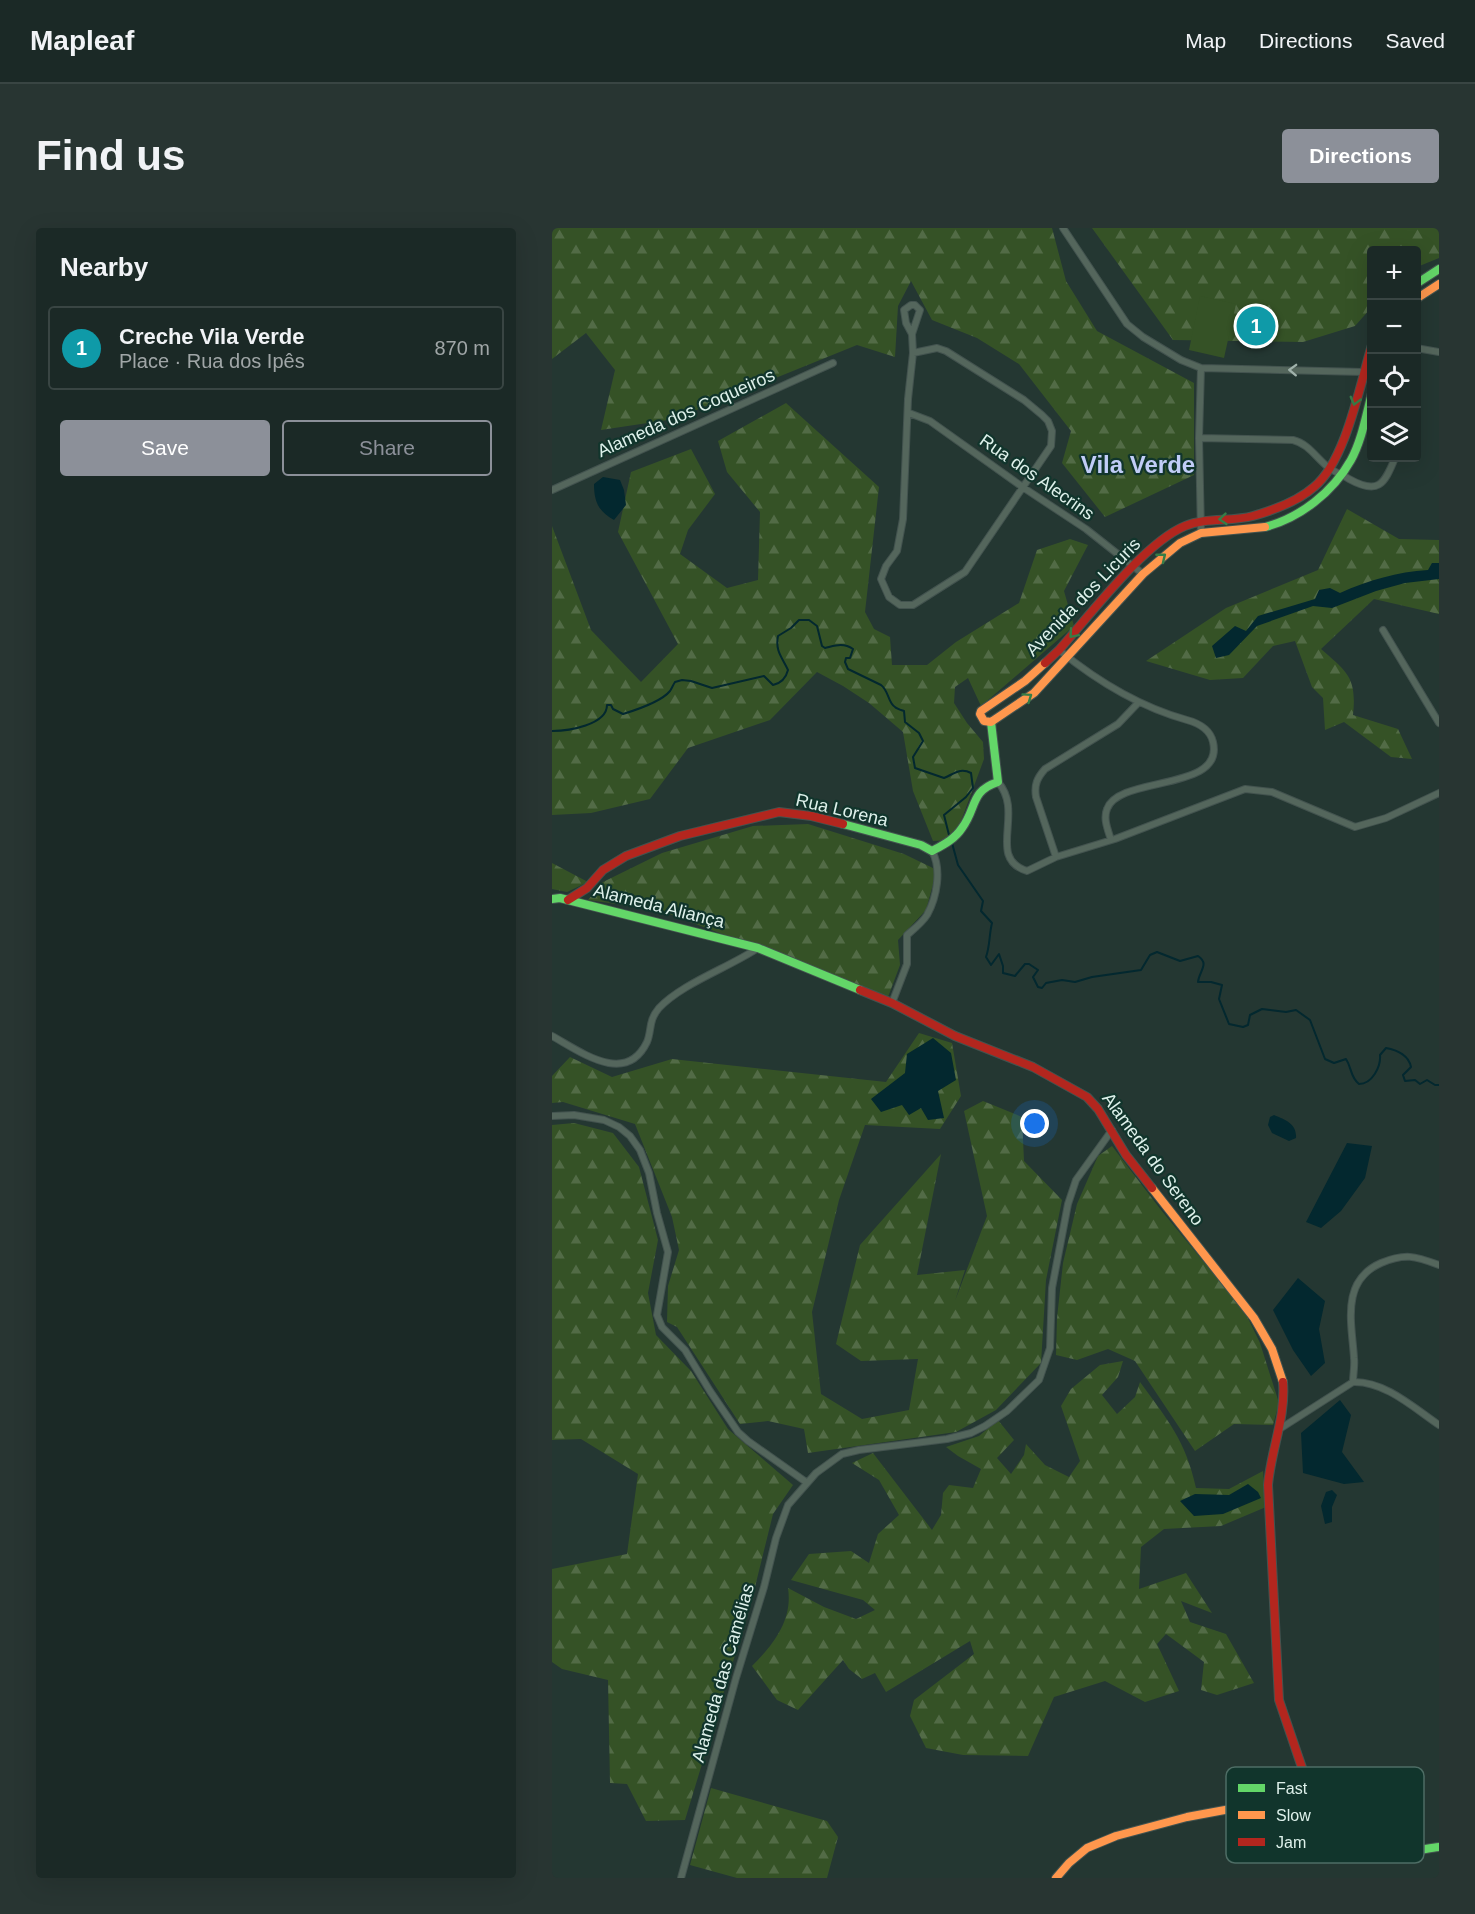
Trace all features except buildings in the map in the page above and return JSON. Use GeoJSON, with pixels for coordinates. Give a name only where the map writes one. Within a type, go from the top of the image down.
{"type":"FeatureCollection","features":[{"type":"Feature","properties":{"kind":"street"},"geometry":{"type":"LineString","coordinates":[[1063,228],[1127,324],[1143,337],[1181,360],[1201,368],[1363,372],[1367,374]]}},
{"type":"Feature","properties":{"kind":"street"},"geometry":{"type":"LineString","coordinates":[[1421,281],[1439,269]]}},
{"type":"Feature","properties":{"kind":"street"},"geometry":{"type":"LineString","coordinates":[[1421,296],[1439,284]]}},
{"type":"Feature","properties":{"kind":"street"},"geometry":{"type":"LineString","coordinates":[[912,334],[913,353],[908,399],[903,519],[897,551],[886,566],[881,579],[889,597],[900,604],[913,605],[965,572],[1051,446],[1052,431],[1048,421],[1024,400],[946,351],[937,348],[913,353]]}},
{"type":"Feature","properties":{"kind":"street"},"geometry":{"type":"LineString","coordinates":[[1421,349],[1439,352]]}},
{"type":"Feature","properties":{"kind":"street","name":"Avenida dos Licuris"},"geometry":{"type":"LineString","coordinates":[[1367,408],[1358,442],[1341,475],[1325,494],[1289,519],[1261,528],[1201,533],[1171,549],[1143,574],[1034,693],[991,722],[984,721],[980,714],[981,711],[1025,681],[1059,650],[1133,567],[1167,537],[1185,526],[1200,522],[1250,517],[1278,508],[1299,498],[1316,486],[1344,440],[1368,354]]}},
{"type":"Feature","properties":{"kind":"street","name":"Alameda dos Coqueiros"},"geometry":{"type":"LineString","coordinates":[[552,490],[833,363]]}},
{"type":"Feature","properties":{"kind":"street"},"geometry":{"type":"LineString","coordinates":[[1201,368],[1199,438],[1201,533]]}},
{"type":"Feature","properties":{"kind":"street","name":"Rua dos Alecrins"},"geometry":{"type":"LineString","coordinates":[[909,413],[930,421],[1086,529],[1143,574]]}},
{"type":"Feature","properties":{"kind":"street"},"geometry":{"type":"LineString","coordinates":[[1199,438],[1304,442],[1329,468],[1366,488],[1381,485],[1393,462]]}},
{"type":"Feature","properties":{"kind":"street"},"geometry":{"type":"LineString","coordinates":[[1383,630],[1439,723]]}},
{"type":"Feature","properties":{"kind":"street"},"geometry":{"type":"LineString","coordinates":[[1059,650],[1138,703],[1196,723],[1206,729],[1213,741],[1214,752],[1209,763],[1198,772],[1187,778],[1158,782],[1111,801],[1106,810],[1105,822],[1111,840]]}},
{"type":"Feature","properties":{"kind":"street"},"geometry":{"type":"LineString","coordinates":[[1056,857],[1036,797],[1034,787],[1038,777],[1046,769],[1118,724],[1138,703]]}},
{"type":"Feature","properties":{"kind":"street"},"geometry":{"type":"LineString","coordinates":[[991,722],[998,782],[1006,793],[1010,808],[1006,840],[1009,858],[1013,864],[1027,871],[1056,857],[1111,840],[1245,789],[1272,792],[1339,822],[1354,826],[1386,818],[1439,793]]}},
{"type":"Feature","properties":{"kind":"street"},"geometry":{"type":"LineString","coordinates":[[892,1003],[907,964],[907,935],[926,916],[933,899],[938,861],[932,852],[951,840],[965,825],[973,801],[980,791],[988,784],[998,782]]}},
{"type":"Feature","properties":{"kind":"street","name":"Rua Lorena"},"geometry":{"type":"LineString","coordinates":[[568,900],[587,888],[603,870],[626,856],[680,836],[779,812],[811,816],[921,845],[932,852]]}},
{"type":"Feature","properties":{"kind":"street","name":"Alameda Aliança"},"geometry":{"type":"LineString","coordinates":[[552,899],[560,898],[758,948]]}},
{"type":"Feature","properties":{"kind":"street"},"geometry":{"type":"LineString","coordinates":[[552,1036],[607,1063],[623,1064],[634,1059],[643,1050],[648,1038],[649,1025],[658,1009],[678,993],[758,948]]}},
{"type":"Feature","properties":{"kind":"street","name":"Alameda do Sereno"},"geometry":{"type":"LineString","coordinates":[[758,948],[892,1003],[955,1036],[1033,1067],[1087,1097],[1098,1109],[1126,1155],[1254,1318],[1271,1346],[1280,1367],[1284,1387],[1283,1407],[1269,1468],[1279,1700],[1302,1767]]}},
{"type":"Feature","properties":{"kind":"street"},"geometry":{"type":"LineString","coordinates":[[552,1116],[574,1115],[604,1120],[619,1127],[635,1143],[649,1173],[668,1252],[657,1314],[662,1327],[685,1350],[738,1432],[806,1482]]}},
{"type":"Feature","properties":{"kind":"street","name":"Alameda das Camélias"},"geometry":{"type":"LineString","coordinates":[[681,1878],[741,1659],[764,1587],[780,1522],[788,1504],[806,1482],[830,1461],[842,1454],[947,1439],[971,1433],[1007,1411],[1039,1380],[1050,1348],[1052,1288],[1068,1204],[1076,1180],[1112,1130]]}},
{"type":"Feature","properties":{"kind":"street"},"geometry":{"type":"LineString","coordinates":[[1353,1382],[1351,1307],[1352,1297],[1360,1279],[1370,1269],[1397,1256],[1413,1256],[1439,1265]]}},
{"type":"Feature","properties":{"kind":"street"},"geometry":{"type":"LineString","coordinates":[[1278,1430],[1353,1382],[1363,1382],[1380,1387],[1439,1425]]}},
{"type":"Feature","properties":{"kind":"street"},"geometry":{"type":"LineString","coordinates":[[1056,1878],[1087,1848],[1109,1839],[1187,1818],[1226,1811]]}},
{"type":"Feature","properties":{"kind":"street"},"geometry":{"type":"LineString","coordinates":[[1424,1848],[1439,1847]]}},
{"type":"Feature","properties":{"kind":"green space"},"geometry":{"type":"Polygon","coordinates":[[[552,228],[1052,228],[1066,281],[1097,331],[1194,383],[1194,475],[1105,517],[1062,463],[1071,431],[1019,364],[977,338],[932,320],[911,281],[898,306],[895,357],[857,345],[674,419],[601,430],[615,370],[586,333],[552,359],[552,228]]]}},
{"type":"Feature","properties":{"kind":"green space"},"geometry":{"type":"Polygon","coordinates":[[[1092,228],[1439,228],[1439,258],[1421,265],[1421,246],[1367,246],[1367,312],[1355,326],[1303,342],[1173,340],[1092,228]]]}},
{"type":"Feature","properties":{"kind":"green space"},"geometry":{"type":"Polygon","coordinates":[[[1200,296],[1236,304],[1224,358],[1189,350],[1200,296]]]}},
{"type":"Feature","properties":{"kind":"green space"},"geometry":{"type":"Polygon","coordinates":[[[786,403],[879,487],[865,612],[874,629],[890,637],[892,665],[927,665],[956,642],[1019,603],[1037,550],[1070,539],[1088,545],[1064,591],[1074,626],[981,706],[968,678],[955,687],[954,703],[983,742],[984,759],[954,840],[933,841],[913,791],[903,732],[869,703],[817,672],[770,720],[688,748],[650,799],[591,813],[552,815],[552,526],[591,630],[641,682],[678,644],[618,532],[631,472],[691,449],[715,494],[688,530],[680,554],[727,588],[758,580],[760,512],[727,472],[718,441],[786,403]]]}},
{"type":"Feature","properties":{"kind":"green space"},"geometry":{"type":"Polygon","coordinates":[[[1347,509],[1399,539],[1439,540],[1439,614],[1374,599],[1321,649],[1348,676],[1353,692],[1353,715],[1398,729],[1412,759],[1391,757],[1344,722],[1325,730],[1323,698],[1312,687],[1295,641],[1273,646],[1243,678],[1210,680],[1146,661],[1226,608],[1318,570],[1347,509]]]}},
{"type":"Feature","properties":{"kind":"green space"},"geometry":{"type":"Polygon","coordinates":[[[808,824],[904,854],[937,870],[926,910],[898,940],[900,965],[888,997],[659,910],[588,900],[603,882],[662,853],[753,826],[808,824]]]}},
{"type":"Feature","properties":{"kind":"green space"},"geometry":{"type":"Polygon","coordinates":[[[552,863],[588,882],[567,892],[552,889],[552,863]]]}},
{"type":"Feature","properties":{"kind":"green space"},"geometry":{"type":"Polygon","coordinates":[[[919,1033],[952,1043],[961,1096],[940,1129],[865,1125],[839,1200],[812,1312],[821,1394],[862,1419],[909,1410],[918,1359],[861,1361],[836,1344],[860,1245],[941,1154],[917,1275],[965,1270],[955,1301],[987,1216],[964,1111],[983,1101],[1022,1117],[1024,1161],[1062,1200],[1046,1280],[1041,1363],[996,1410],[956,1432],[808,1453],[804,1429],[768,1421],[740,1424],[677,1327],[667,1322],[668,1286],[679,1250],[672,1217],[635,1124],[563,1102],[552,1103],[552,1076],[570,1057],[612,1077],[672,1059],[886,1082],[919,1033]]]}},
{"type":"Feature","properties":{"kind":"green space"},"geometry":{"type":"Polygon","coordinates":[[[574,1123],[613,1133],[639,1167],[658,1240],[648,1293],[656,1335],[691,1371],[728,1429],[793,1485],[773,1514],[752,1599],[685,1820],[646,1821],[627,1784],[610,1783],[608,1680],[562,1669],[552,1662],[552,1569],[627,1554],[638,1474],[581,1439],[552,1440],[552,1125],[574,1123]]]}},
{"type":"Feature","properties":{"kind":"green space"},"geometry":{"type":"Polygon","coordinates":[[[1112,1146],[1245,1312],[1260,1343],[1279,1403],[1273,1425],[1234,1424],[1195,1451],[1135,1361],[1108,1349],[1077,1360],[1056,1355],[1057,1318],[1063,1263],[1077,1204],[1098,1156],[1112,1146]]]}},
{"type":"Feature","properties":{"kind":"green space"},"geometry":{"type":"Polygon","coordinates":[[[1123,1361],[1118,1377],[1102,1395],[1117,1414],[1135,1397],[1140,1382],[1167,1419],[1181,1444],[1196,1488],[1229,1489],[1263,1471],[1266,1507],[1221,1526],[1164,1529],[1141,1547],[1139,1589],[1186,1573],[1212,1613],[1181,1601],[1190,1622],[1226,1634],[1254,1683],[1217,1695],[1201,1690],[1204,1662],[1166,1634],[1157,1644],[1179,1691],[1145,1702],[1105,1681],[1054,1697],[1028,1756],[963,1755],[926,1748],[910,1716],[914,1700],[974,1654],[970,1641],[886,1692],[875,1673],[862,1679],[849,1669],[843,1660],[798,1710],[777,1700],[752,1666],[780,1631],[787,1611],[788,1588],[824,1607],[856,1619],[875,1610],[863,1600],[791,1580],[809,1554],[851,1551],[869,1563],[878,1534],[899,1515],[879,1480],[852,1463],[873,1453],[932,1530],[941,1515],[943,1493],[949,1485],[973,1488],[981,1469],[946,1447],[979,1436],[998,1420],[1014,1440],[997,1458],[1011,1474],[1024,1455],[1026,1444],[1045,1465],[1069,1477],[1080,1461],[1061,1406],[1071,1389],[1100,1365],[1123,1361]]]}},
{"type":"Feature","properties":{"kind":"green space"},"geometry":{"type":"Polygon","coordinates":[[[711,1788],[827,1821],[838,1837],[827,1878],[737,1878],[690,1865],[711,1788]]]}},
{"type":"Feature","properties":{"kind":"water"},"geometry":{"type":"Polygon","coordinates":[[[603,477],[620,480],[624,490],[626,505],[614,520],[604,513],[596,500],[594,484],[603,477]]]}},
{"type":"Feature","properties":{"kind":"water"},"geometry":{"type":"Polygon","coordinates":[[[1432,563],[1439,563],[1439,579],[1405,583],[1376,591],[1332,608],[1313,606],[1257,626],[1229,655],[1216,658],[1212,646],[1235,626],[1246,631],[1258,616],[1315,599],[1319,590],[1330,588],[1340,593],[1383,577],[1428,570],[1432,563]]]}},
{"type":"Feature","properties":{"kind":"water"},"geometry":{"type":"Polygon","coordinates":[[[933,1038],[951,1053],[956,1080],[938,1091],[944,1118],[928,1120],[921,1108],[909,1115],[902,1105],[881,1112],[871,1099],[905,1073],[907,1054],[933,1038]]]}},
{"type":"Feature","properties":{"kind":"water"},"geometry":{"type":"Polygon","coordinates":[[[1274,1115],[1293,1126],[1296,1138],[1289,1141],[1272,1133],[1268,1125],[1270,1117],[1274,1115]]]}},
{"type":"Feature","properties":{"kind":"water"},"geometry":{"type":"Polygon","coordinates":[[[1347,1143],[1372,1146],[1365,1178],[1341,1211],[1321,1228],[1306,1222],[1347,1143]]]}},
{"type":"Feature","properties":{"kind":"water"},"geometry":{"type":"Polygon","coordinates":[[[1298,1278],[1325,1301],[1319,1329],[1325,1363],[1311,1376],[1293,1350],[1273,1310],[1298,1278]]]}},
{"type":"Feature","properties":{"kind":"water"},"geometry":{"type":"Polygon","coordinates":[[[1340,1400],[1351,1415],[1342,1452],[1364,1482],[1344,1484],[1303,1473],[1301,1433],[1340,1400]]]}},
{"type":"Feature","properties":{"kind":"water"},"geometry":{"type":"Polygon","coordinates":[[[1248,1484],[1258,1492],[1261,1498],[1223,1514],[1194,1516],[1180,1501],[1195,1494],[1229,1495],[1248,1484]]]}},
{"type":"Feature","properties":{"kind":"water"},"geometry":{"type":"Polygon","coordinates":[[[1332,1490],[1337,1495],[1332,1507],[1332,1522],[1325,1524],[1321,1506],[1326,1492],[1332,1490]]]}},
{"type":"Feature","properties":{"kind":"waterway"},"geometry":{"type":"LineString","coordinates":[[552,731],[567,730],[594,722],[601,718],[607,705],[611,705],[613,709],[623,714],[641,708],[661,699],[670,691],[675,682],[682,680],[712,688],[764,676],[773,685],[776,684],[783,680],[788,670],[778,650],[778,636],[799,620],[809,620],[817,626],[822,646],[825,648],[842,645],[853,649],[850,658],[846,658],[848,669],[881,685],[886,690],[891,703],[904,711],[905,722],[919,733],[923,741],[913,757],[915,768],[944,778],[960,771],[971,773],[973,788],[966,797],[944,815],[949,835]]}},
{"type":"Feature","properties":{"kind":"waterway"},"geometry":{"type":"LineString","coordinates":[[952,843],[958,865],[983,901],[981,911],[992,923],[986,957],[991,965],[999,954],[1003,973],[1015,976],[1025,964],[1029,964],[1038,970],[1033,977],[1038,987],[1042,988],[1046,983],[1062,980],[1075,982],[1092,977],[1141,970],[1150,955],[1157,952],[1180,961],[1198,956],[1204,965],[1198,982],[1222,985],[1219,999],[1229,1024],[1243,1027],[1248,1025],[1250,1015],[1262,1009],[1286,1012],[1296,1010],[1310,1020],[1325,1059],[1334,1063],[1346,1059],[1359,1084],[1372,1078],[1379,1065],[1380,1055],[1386,1048],[1399,1052],[1408,1060],[1411,1067],[1403,1075],[1405,1081],[1415,1080],[1420,1084],[1427,1080],[1439,1085]]}},
{"type":"Feature","properties":{"kind":"traffic: fast"},"geometry":{"type":"LineString","coordinates":[[1421,281],[1439,269]]}},
{"type":"Feature","properties":{"kind":"traffic: fast"},"geometry":{"type":"LineString","coordinates":[[1265,527],[1303,510],[1335,483],[1355,452],[1368,408]]}},
{"type":"Feature","properties":{"kind":"traffic: fast"},"geometry":{"type":"LineString","coordinates":[[843,824],[921,845],[932,851],[948,841],[967,821],[978,795],[998,782],[991,722]]}},
{"type":"Feature","properties":{"kind":"traffic: fast"},"geometry":{"type":"LineString","coordinates":[[552,899],[560,898],[758,948],[860,990]]}},
{"type":"Feature","properties":{"kind":"traffic: fast"},"geometry":{"type":"LineString","coordinates":[[1424,1849],[1439,1847]]}},
{"type":"Feature","properties":{"kind":"traffic: slow"},"geometry":{"type":"LineString","coordinates":[[1421,296],[1439,284]]}},
{"type":"Feature","properties":{"kind":"traffic: slow"},"geometry":{"type":"LineString","coordinates":[[1045,663],[1025,681],[981,711],[980,714],[984,721],[991,722],[1034,693],[1143,574],[1180,543],[1201,533],[1265,527]]}},
{"type":"Feature","properties":{"kind":"traffic: slow"},"geometry":{"type":"LineString","coordinates":[[1152,1188],[1254,1318],[1272,1349],[1283,1382]]}},
{"type":"Feature","properties":{"kind":"traffic: slow"},"geometry":{"type":"LineString","coordinates":[[1056,1878],[1087,1848],[1116,1836],[1187,1817],[1226,1810]]}},
{"type":"Feature","properties":{"kind":"traffic: jam"},"geometry":{"type":"LineString","coordinates":[[1045,663],[1135,563],[1169,535],[1193,523],[1245,518],[1269,511],[1293,501],[1314,487],[1325,475],[1343,441],[1370,354]]}},
{"type":"Feature","properties":{"kind":"traffic: jam"},"geometry":{"type":"LineString","coordinates":[[568,900],[587,888],[603,870],[626,856],[680,836],[779,812],[811,816],[843,824]]}},
{"type":"Feature","properties":{"kind":"traffic: jam"},"geometry":{"type":"LineString","coordinates":[[860,990],[892,1003],[955,1036],[1033,1067],[1087,1097],[1098,1109],[1126,1155],[1152,1188]]}},
{"type":"Feature","properties":{"kind":"traffic: jam"},"geometry":{"type":"LineString","coordinates":[[1283,1382],[1282,1408],[1268,1485],[1279,1700],[1302,1767]]}},
{"type":"Feature","properties":{"kind":"place","name":"Creche Vila Verde"},"geometry":{"type":"Point","coordinates":[1256,326]}},
{"type":"Feature","properties":{"kind":"district","name":"Vila Verde"},"geometry":{"type":"Point","coordinates":[1138,464]}}]}
